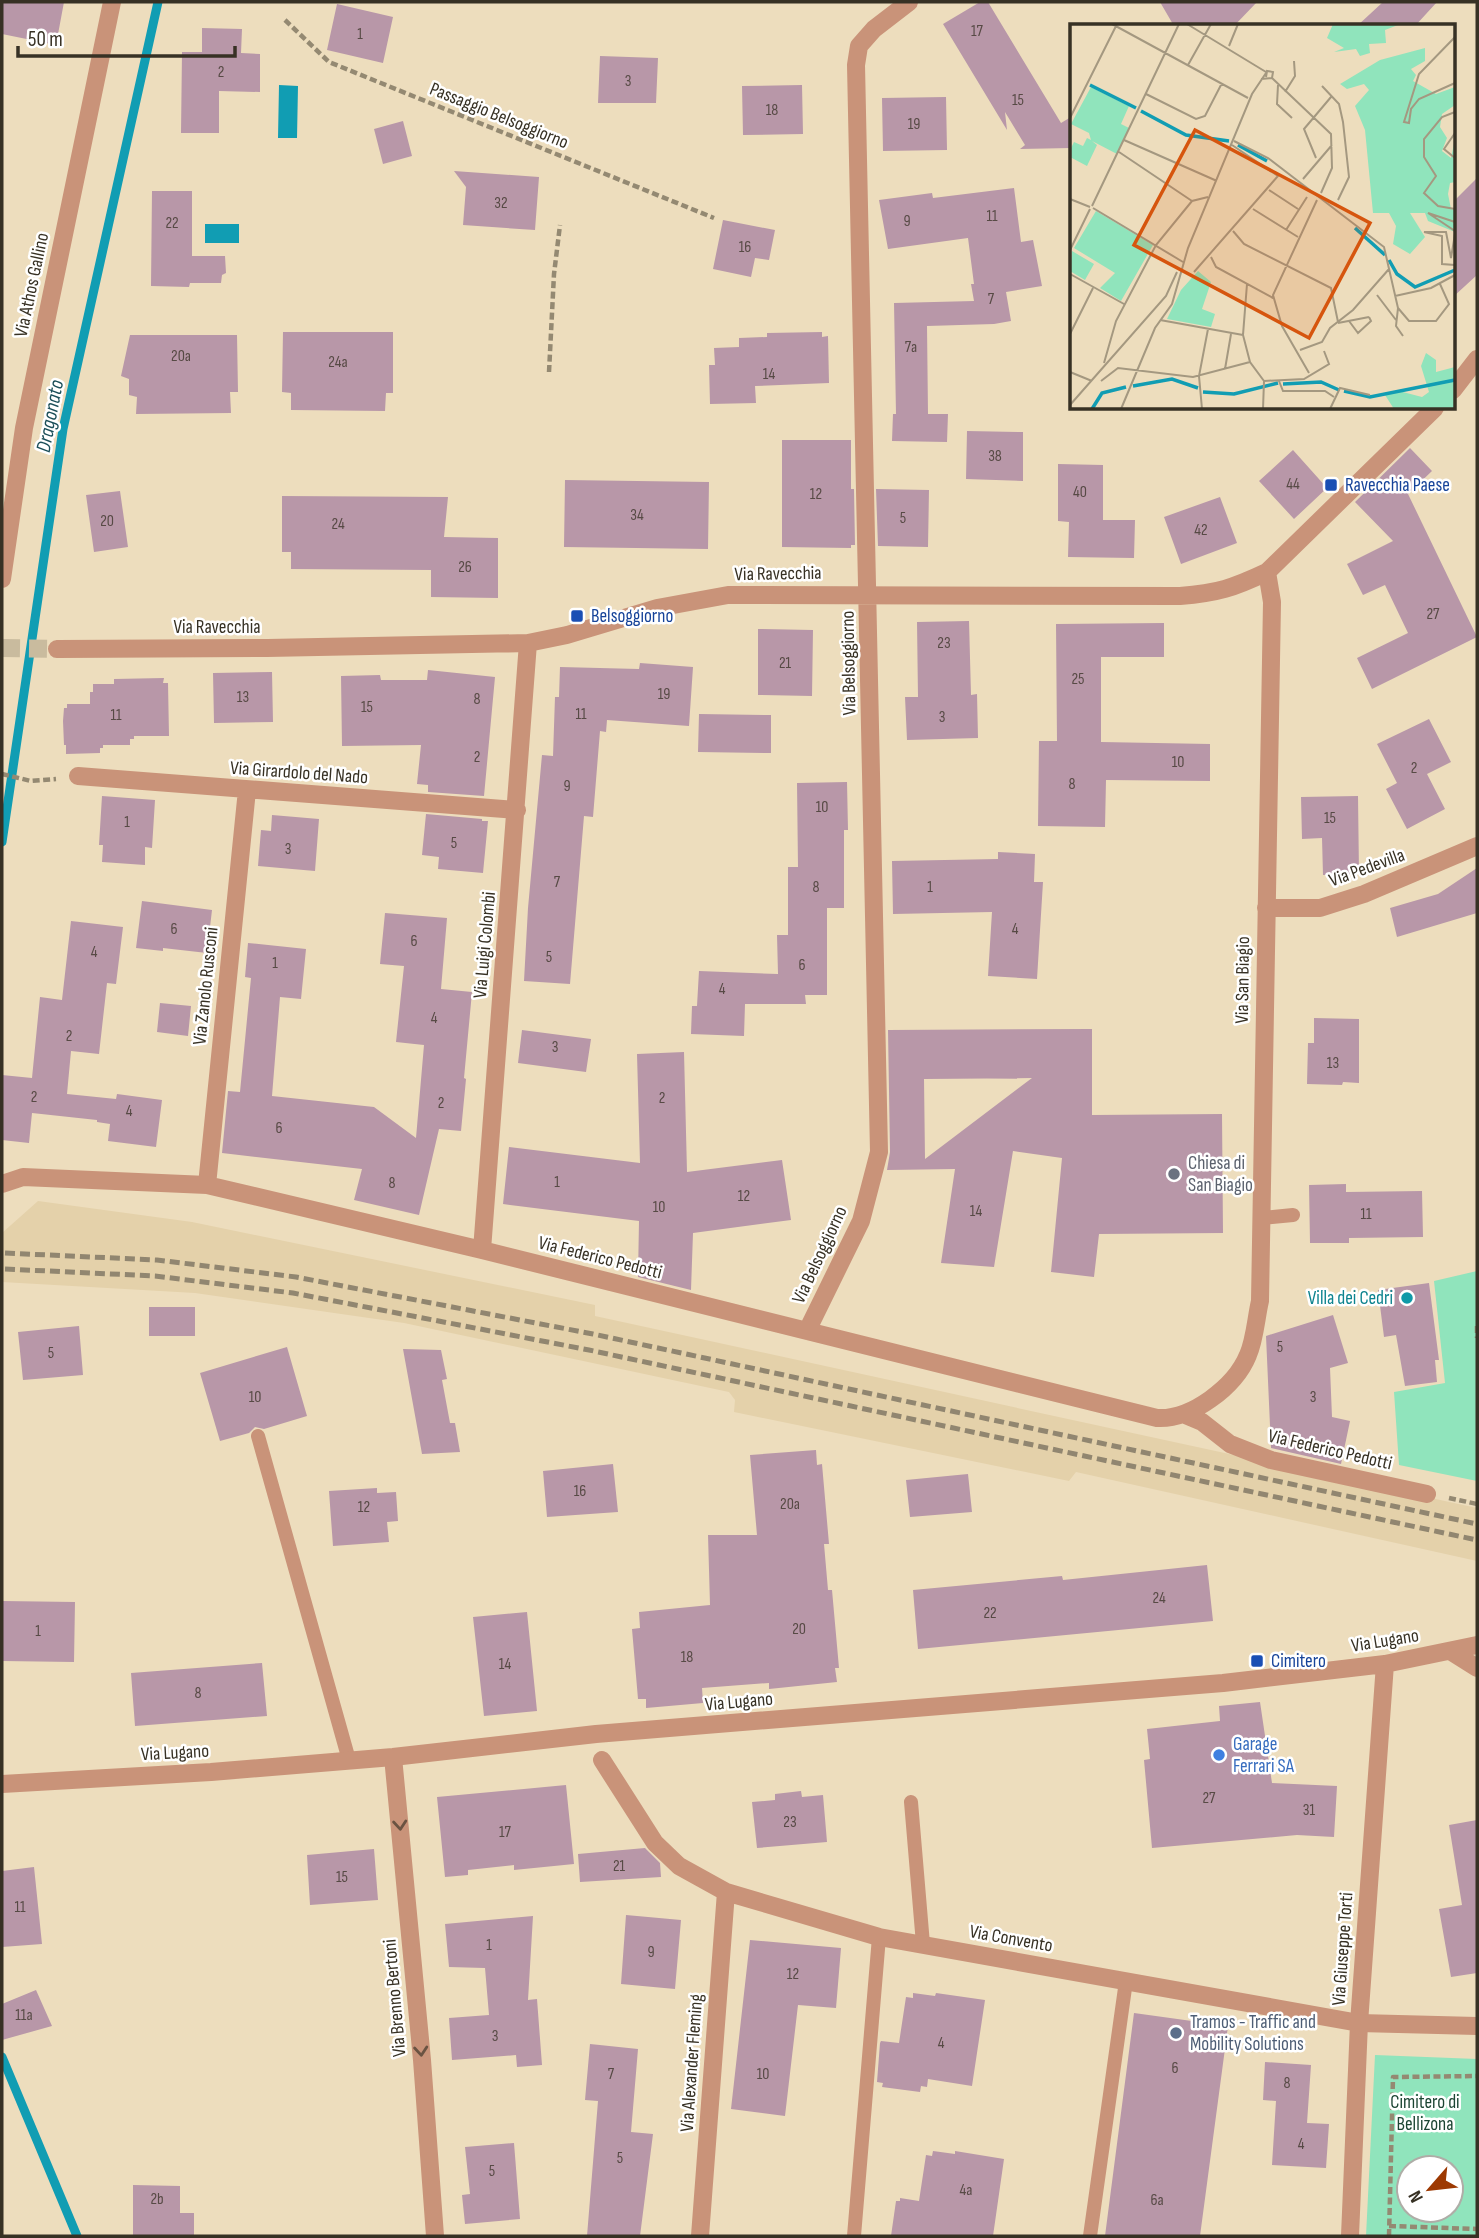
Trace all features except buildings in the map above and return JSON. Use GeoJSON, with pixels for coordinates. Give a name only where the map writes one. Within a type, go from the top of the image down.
{"type":"FeatureCollection","features":[{"type":"Feature","properties":{"kind":"street","name":"Via Athos Gallino"},"geometry":{"type":"LineString","coordinates":[[2,579],[24,428],[112,2]]}},
{"type":"Feature","properties":{"kind":"street","name":"Via Belsoggiorno"},"geometry":{"type":"LineString","coordinates":[[807,1331],[862,1221],[879,1152],[856,65],[859,46],[874,29],[909,2]]}},
{"type":"Feature","properties":{"kind":"street"},"geometry":{"type":"LineString","coordinates":[[1454,389],[1477,359]]}},
{"type":"Feature","properties":{"kind":"street","name":"Via Ravecchia"},"geometry":{"type":"LineString","coordinates":[[57,649],[528,643],[567,635],[657,608],[728,595],[1180,596],[1233,589],[1267,572],[1432,410]]}},
{"type":"Feature","properties":{"kind":"street","name":"Via San Biagio"},"geometry":{"type":"LineString","coordinates":[[1230,1382],[1248,1356],[1260,1301],[1272,603],[1267,572]]}},
{"type":"Feature","properties":{"kind":"street","name":"Via Luigi Colombi"},"geometry":{"type":"LineString","coordinates":[[482,1250],[528,643]]}},
{"type":"Feature","properties":{"kind":"street","name":"Via Girardolo del Nado"},"geometry":{"type":"LineString","coordinates":[[78,776],[517,810]]}},
{"type":"Feature","properties":{"kind":"street","name":"Via Zanolo Rusconi"},"geometry":{"type":"LineString","coordinates":[[207,1185],[247,790]]}},
{"type":"Feature","properties":{"kind":"street","name":"Via Pedevilla"},"geometry":{"type":"LineString","coordinates":[[1266,908],[1320,908],[1364,894],[1477,846]]}},
{"type":"Feature","properties":{"kind":"street","name":"Via Federico Pedotti"},"geometry":{"type":"LineString","coordinates":[[2,1184],[23,1177],[207,1185],[482,1250],[1157,1418],[1168,1419],[1183,1414],[1207,1402],[1230,1382]]}},
{"type":"Feature","properties":{"kind":"street","name":"Via Federico Pedotti"},"geometry":{"type":"LineString","coordinates":[[1183,1414],[1202,1422],[1230,1444],[1270,1460],[1427,1494]]}},
{"type":"Feature","properties":{"kind":"street","name":"Via Lugano"},"geometry":{"type":"LineString","coordinates":[[2,1784],[211,1772],[393,1757],[596,1734],[1113,1692],[1385,1664],[1477,1644]]}},
{"type":"Feature","properties":{"kind":"street"},"geometry":{"type":"LineString","coordinates":[[1450,1651],[1477,1668]]}},
{"type":"Feature","properties":{"kind":"street","name":"Via Giuseppe Torti"},"geometry":{"type":"LineString","coordinates":[[1350,2236],[1359,2023],[1385,1664]]}},
{"type":"Feature","properties":{"kind":"street","name":"Via Brenno Bertoni"},"geometry":{"type":"LineString","coordinates":[[393,1757],[422,2060],[435,2236]]}},
{"type":"Feature","properties":{"kind":"street","name":"Via Convento"},"geometry":{"type":"LineString","coordinates":[[602,1760],[655,1843],[679,1867],[726,1892],[879,1937],[1359,2023],[1477,2026]]}},
{"type":"Feature","properties":{"kind":"street","name":"Via Alexander Fleming"},"geometry":{"type":"LineString","coordinates":[[700,2236],[726,1892]]}},
{"type":"Feature","properties":{"kind":"lane"},"geometry":{"type":"LineString","coordinates":[[1261,1218],[1293,1215]]}},
{"type":"Feature","properties":{"kind":"lane"},"geometry":{"type":"LineString","coordinates":[[258,1436],[349,1760]]}},
{"type":"Feature","properties":{"kind":"lane"},"geometry":{"type":"LineString","coordinates":[[911,1802],[923,1944]]}},
{"type":"Feature","properties":{"kind":"lane"},"geometry":{"type":"LineString","coordinates":[[854,2236],[879,1937]]}},
{"type":"Feature","properties":{"kind":"lane"},"geometry":{"type":"LineString","coordinates":[[1090,2236],[1126,1981]]}},
{"type":"Feature","properties":{"kind":"path","name":"Passaggio Belsoggiorno"},"geometry":{"type":"LineString","coordinates":[[285,20],[329,62],[714,218]]}},
{"type":"Feature","properties":{"kind":"path"},"geometry":{"type":"LineString","coordinates":[[549,372],[559,225]]}},
{"type":"Feature","properties":{"kind":"path"},"geometry":{"type":"LineString","coordinates":[[2,774],[31,781]]}},
{"type":"Feature","properties":{"kind":"path"},"geometry":{"type":"LineString","coordinates":[[1477,1326],[1477,1338]]}},
{"type":"Feature","properties":{"kind":"path"},"geometry":{"type":"LineString","coordinates":[[1427,1494],[1477,1504]]}},
{"type":"Feature","properties":{"kind":"path"},"geometry":{"type":"LineString","coordinates":[[1389,2236],[1393,2077],[1477,2076]]}},
{"type":"Feature","properties":{"kind":"path"},"geometry":{"type":"LineString","coordinates":[[1389,2227],[1477,2229]]}},
{"type":"Feature","properties":{"kind":"shaded area"},"geometry":{"type":"Polygon","coordinates":[[[38,1201],[192,1222],[595,1305],[595,1316],[1477,1508],[1477,1561],[1076,1472],[1069,1481],[734,1412],[735,1400],[729,1392],[404,1323],[195,1293],[2,1282],[2,1233],[38,1201]]]}},
{"type":"Feature","properties":{"kind":"green space"},"geometry":{"type":"Polygon","coordinates":[[[1477,1271],[1477,1481],[1399,1465],[1394,1392],[1445,1383],[1434,1281],[1477,1271]]]}},
{"type":"Feature","properties":{"kind":"green space","name":"Cimitero di Bellizona"},"geometry":{"type":"Polygon","coordinates":[[[1375,2055],[1477,2059],[1477,2236],[1366,2236],[1375,2055]]]}},
{"type":"Feature","properties":{"kind":"water"},"geometry":{"type":"Polygon","coordinates":[[[279,85],[298,86],[297,138],[278,138],[279,85]]]}},
{"type":"Feature","properties":{"kind":"water"},"geometry":{"type":"Polygon","coordinates":[[[205,224],[239,224],[239,243],[205,243],[205,224]]]}},
{"type":"Feature","properties":{"kind":"waterway","name":"Dragonato"},"geometry":{"type":"LineString","coordinates":[[2,842],[63,429],[158,2]]}},
{"type":"Feature","properties":{"kind":"waterway"},"geometry":{"type":"LineString","coordinates":[[2,2057],[77,2236]]}},
{"type":"Feature","properties":{"kind":"tunnel"},"geometry":{"type":"LineString","coordinates":[[2,648],[57,649]]}},
{"type":"Feature","properties":{"kind":"railway"},"geometry":{"type":"LineString","coordinates":[[5,1253],[157,1260],[296,1277],[593,1334],[1477,1524]]}},
{"type":"Feature","properties":{"kind":"railway"},"geometry":{"type":"LineString","coordinates":[[5,1269],[155,1276],[293,1293],[589,1350],[1477,1540]]}},
{"type":"Feature","properties":{"kind":"place","name":"Ravecchia Paese"},"geometry":{"type":"Point","coordinates":[1331,485]}},
{"type":"Feature","properties":{"kind":"place","name":"Belsoggiorno"},"geometry":{"type":"Point","coordinates":[577,616]}},
{"type":"Feature","properties":{"kind":"place","name":"Chiesa di San Biagio"},"geometry":{"type":"Point","coordinates":[1174,1174]}},
{"type":"Feature","properties":{"kind":"place","name":"Villa dei Cedri"},"geometry":{"type":"Point","coordinates":[1407,1298]}},
{"type":"Feature","properties":{"kind":"place","name":"Cimitero"},"geometry":{"type":"Point","coordinates":[1257,1661]}},
{"type":"Feature","properties":{"kind":"place","name":"Garage Ferrari SA"},"geometry":{"type":"Point","coordinates":[1219,1755]}},
{"type":"Feature","properties":{"kind":"place","name":"Tramos - Traffic and Mobility Solutions"},"geometry":{"type":"Point","coordinates":[1176,2033]}}]}
